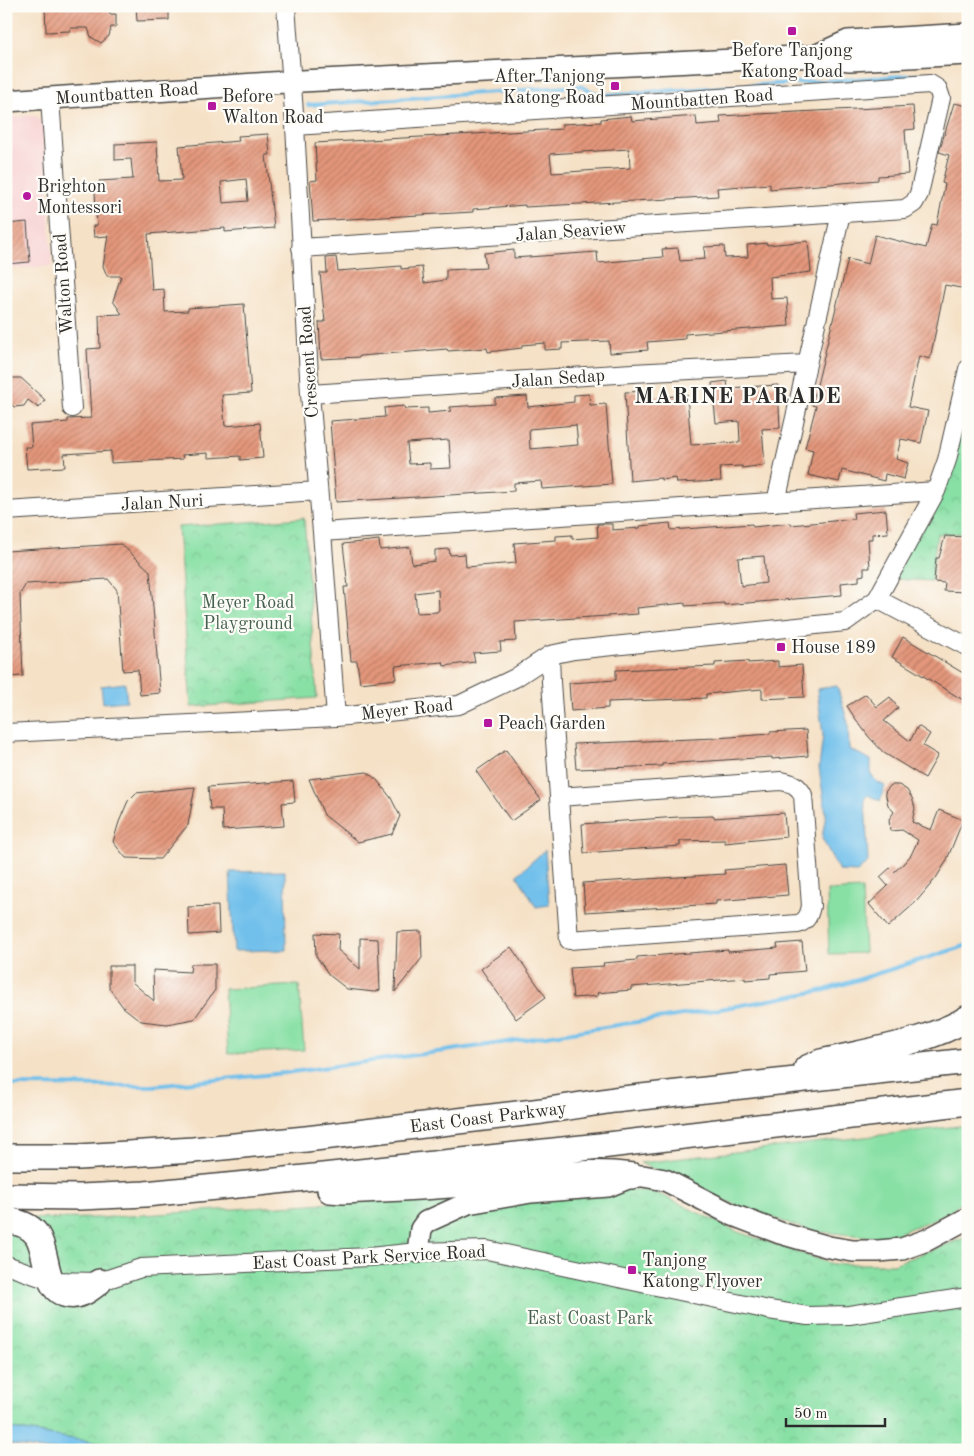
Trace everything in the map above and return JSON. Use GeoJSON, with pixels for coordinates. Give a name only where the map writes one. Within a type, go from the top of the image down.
{"type":"FeatureCollection","features":[{"type":"Feature","properties":{"kind":"highway"},"geometry":{"type":"LineString","coordinates":[[785,1081],[821,1062],[925,1037],[955,1026],[968,1018]]}},
{"type":"Feature","properties":{"kind":"highway","name":"East Coast Parkway"},"geometry":{"type":"LineString","coordinates":[[6,1157],[79,1157],[193,1150],[287,1141],[542,1111],[614,1100],[968,1061]]}},
{"type":"Feature","properties":{"kind":"highway"},"geometry":{"type":"LineString","coordinates":[[6,1196],[80,1197],[145,1194],[258,1183],[571,1149],[968,1102]]}},
{"type":"Feature","properties":{"kind":"highway"},"geometry":{"type":"LineString","coordinates":[[258,1183],[343,1191],[465,1184],[555,1174],[607,1173],[634,1176]]}},
{"type":"Feature","properties":{"kind":"highway"},"geometry":{"type":"LineString","coordinates":[[6,1220],[31,1229],[41,1244],[43,1273],[58,1291],[75,1296],[89,1290],[100,1282]]}},
{"type":"Feature","properties":{"kind":"main road","name":"Mountbatten Road"},"geometry":{"type":"LineString","coordinates":[[817,56],[848,41],[968,34]]}},
{"type":"Feature","properties":{"kind":"main road","name":"Mountbatten Road"},"geometry":{"type":"LineString","coordinates":[[6,101],[292,82],[817,56],[850,60],[968,54]]}},
{"type":"Feature","properties":{"kind":"main road"},"geometry":{"type":"LineString","coordinates":[[943,55],[968,62]]}},
{"type":"Feature","properties":{"kind":"main road"},"geometry":{"type":"LineString","coordinates":[[418,1252],[421,1229],[426,1222],[468,1203],[531,1192],[608,1186],[634,1176],[664,1180],[733,1215],[780,1233],[829,1247],[853,1251],[902,1249],[927,1240],[968,1218]]}},
{"type":"Feature","properties":{"kind":"street","name":"Crescent Road"},"geometry":{"type":"LineString","coordinates":[[286,6],[295,126],[310,394],[336,717]]}},
{"type":"Feature","properties":{"kind":"street","name":"Mountbatten Road"},"geometry":{"type":"LineString","coordinates":[[295,126],[930,84]]}},
{"type":"Feature","properties":{"kind":"street","name":"Jalan Seaview"},"geometry":{"type":"LineString","coordinates":[[301,248],[905,209],[914,203],[920,194],[941,98],[938,89],[930,84]]}},
{"type":"Feature","properties":{"kind":"street","name":"Walton Road"},"geometry":{"type":"LineString","coordinates":[[50,99],[72,408]]}},
{"type":"Feature","properties":{"kind":"street"},"geometry":{"type":"LineString","coordinates":[[776,502],[841,213]]}},
{"type":"Feature","properties":{"kind":"street","name":"Jalan Sedap"},"geometry":{"type":"LineString","coordinates":[[310,394],[632,373],[806,364]]}},
{"type":"Feature","properties":{"kind":"street"},"geometry":{"type":"LineString","coordinates":[[968,369],[947,460],[936,492],[877,599],[968,647]]}},
{"type":"Feature","properties":{"kind":"street","name":"Jalan Nuri"},"geometry":{"type":"LineString","coordinates":[[6,511],[318,491]]}},
{"type":"Feature","properties":{"kind":"street"},"geometry":{"type":"LineString","coordinates":[[322,532],[936,492]]}},
{"type":"Feature","properties":{"kind":"street","name":"Meyer Road"},"geometry":{"type":"LineString","coordinates":[[6,734],[336,717],[458,705],[515,678],[550,655],[574,650],[845,622],[877,599]]}},
{"type":"Feature","properties":{"kind":"street"},"geometry":{"type":"LineString","coordinates":[[550,655],[551,682],[559,797],[569,940],[798,924],[804,922],[809,915],[811,906],[803,795],[799,787],[791,782],[781,781],[559,797]]}},
{"type":"Feature","properties":{"kind":"street","name":"East Coast Park Service Road"},"geometry":{"type":"LineString","coordinates":[[100,1282],[141,1268],[369,1257],[418,1252],[487,1250],[769,1310],[808,1316],[849,1315],[968,1297]]}},
{"type":"Feature","properties":{"kind":"street"},"geometry":{"type":"LineString","coordinates":[[6,1265],[43,1273]]}},
{"type":"Feature","properties":{"kind":"shaded area","name":"Brighton Montessori"},"geometry":{"type":"Polygon","coordinates":[[[35,115],[44,125],[52,266],[6,269],[6,118],[35,115]]]}},
{"type":"Feature","properties":{"kind":"green space"},"geometry":{"type":"Polygon","coordinates":[[[968,391],[968,533],[937,534],[931,581],[893,579],[968,391]]]}},
{"type":"Feature","properties":{"kind":"green space","name":"Meyer Road Playground"},"geometry":{"type":"Polygon","coordinates":[[[304,518],[317,698],[191,707],[178,527],[304,518]]]}},
{"type":"Feature","properties":{"kind":"green space"},"geometry":{"type":"Polygon","coordinates":[[[6,783],[12,783],[6,832],[6,783]]]}},
{"type":"Feature","properties":{"kind":"green space"},"geometry":{"type":"Polygon","coordinates":[[[862,889],[865,953],[829,954],[827,891],[862,889]]]}},
{"type":"Feature","properties":{"kind":"green space"},"geometry":{"type":"Polygon","coordinates":[[[299,985],[304,1050],[228,1054],[224,989],[299,985]]]}},
{"type":"Feature","properties":{"kind":"green space"},"geometry":{"type":"Polygon","coordinates":[[[968,1125],[968,1198],[945,1215],[885,1238],[811,1231],[736,1205],[640,1163],[968,1125]]]}},
{"type":"Feature","properties":{"kind":"green space","name":"East Coast Park"},"geometry":{"type":"Polygon","coordinates":[[[600,1185],[657,1193],[738,1232],[833,1264],[894,1264],[964,1238],[968,1234],[968,1450],[142,1450],[6,1428],[6,1219],[98,1218],[600,1185]]]}},
{"type":"Feature","properties":{"kind":"water"},"geometry":{"type":"Polygon","coordinates":[[[125,683],[127,701],[103,703],[101,686],[125,683]]]}},
{"type":"Feature","properties":{"kind":"water"},"geometry":{"type":"Polygon","coordinates":[[[837,686],[848,723],[849,749],[871,760],[871,775],[877,782],[885,786],[880,801],[868,795],[864,799],[868,862],[857,872],[839,871],[822,838],[826,814],[819,768],[823,735],[817,689],[837,686]]]}},
{"type":"Feature","properties":{"kind":"water"},"geometry":{"type":"Polygon","coordinates":[[[545,850],[549,905],[536,907],[517,875],[545,850]]]}},
{"type":"Feature","properties":{"kind":"water"},"geometry":{"type":"Polygon","coordinates":[[[285,871],[286,950],[234,951],[230,872],[285,871]]]}},
{"type":"Feature","properties":{"kind":"water"},"geometry":{"type":"Polygon","coordinates":[[[6,1428],[142,1450],[42,1450],[6,1444],[6,1428]]]}},
{"type":"Feature","properties":{"kind":"building"},"geometry":{"type":"Polygon","coordinates":[[[45,6],[109,6],[110,14],[116,14],[116,27],[111,27],[109,36],[101,43],[91,37],[88,28],[70,28],[70,31],[46,32],[45,6]]]}},
{"type":"Feature","properties":{"kind":"building"},"geometry":{"type":"Polygon","coordinates":[[[136,6],[169,6],[169,20],[137,21],[136,6]]]}},
{"type":"Feature","properties":{"kind":"building"},"geometry":{"type":"Polygon","coordinates":[[[954,103],[968,106],[968,279],[966,289],[945,285],[930,359],[919,356],[908,407],[928,411],[921,443],[901,439],[896,459],[908,463],[904,479],[885,474],[884,481],[842,470],[839,482],[808,475],[813,450],[805,448],[816,406],[812,405],[848,259],[868,264],[875,235],[926,248],[932,224],[937,225],[945,184],[942,183],[949,155],[939,152],[954,103]]]}},
{"type":"Feature","properties":{"kind":"building"},"geometry":{"type":"Polygon","coordinates":[[[913,106],[915,129],[905,130],[908,174],[878,176],[878,180],[770,189],[770,184],[717,188],[718,196],[525,207],[525,205],[473,209],[473,212],[313,221],[310,181],[317,180],[315,143],[562,129],[562,124],[601,122],[601,119],[631,116],[632,121],[696,116],[697,125],[721,123],[720,116],[913,106]],[[629,149],[550,154],[552,173],[630,168],[629,149]]]}},
{"type":"Feature","properties":{"kind":"building"},"geometry":{"type":"Polygon","coordinates":[[[268,134],[270,155],[266,155],[274,228],[225,232],[225,228],[148,234],[152,290],[164,289],[165,312],[188,311],[188,308],[244,304],[251,393],[222,395],[225,426],[260,423],[263,458],[240,460],[240,456],[208,458],[208,453],[182,455],[183,459],[111,463],[111,451],[64,454],[65,467],[27,469],[25,447],[32,447],[30,425],[68,422],[68,419],[91,418],[87,349],[100,348],[99,315],[122,314],[113,301],[121,276],[107,276],[103,266],[108,236],[94,237],[93,226],[97,225],[95,192],[100,192],[99,181],[133,179],[131,159],[115,160],[115,144],[157,142],[159,181],[182,180],[179,146],[239,141],[238,136],[268,134]],[[246,179],[221,182],[223,203],[248,201],[246,179]]]}},
{"type":"Feature","properties":{"kind":"building"},"geometry":{"type":"Polygon","coordinates":[[[27,222],[30,262],[6,264],[6,224],[27,222]]]}},
{"type":"Feature","properties":{"kind":"building"},"geometry":{"type":"Polygon","coordinates":[[[808,241],[811,272],[770,277],[771,299],[787,298],[789,326],[685,334],[685,339],[647,342],[648,350],[610,353],[609,341],[562,343],[562,349],[545,350],[545,343],[522,345],[522,348],[488,352],[487,348],[448,351],[447,349],[321,359],[319,322],[325,322],[320,273],[327,273],[326,258],[336,257],[338,271],[401,266],[401,269],[422,267],[424,283],[446,280],[446,270],[486,268],[484,253],[514,250],[514,258],[597,252],[598,263],[663,257],[662,249],[678,248],[680,261],[705,259],[704,247],[724,246],[725,258],[748,257],[747,245],[808,241]]]}},
{"type":"Feature","properties":{"kind":"building"},"geometry":{"type":"Polygon","coordinates":[[[6,378],[21,378],[45,400],[39,408],[28,400],[24,406],[14,407],[6,400],[6,378]]]}},
{"type":"Feature","properties":{"kind":"building"},"geometry":{"type":"Polygon","coordinates":[[[727,381],[728,388],[778,385],[780,428],[762,429],[765,465],[742,468],[742,466],[720,467],[721,481],[677,483],[676,478],[661,480],[661,478],[630,481],[625,392],[651,391],[651,398],[687,395],[691,445],[740,442],[739,421],[716,423],[712,383],[727,381]]]}},
{"type":"Feature","properties":{"kind":"building"},"geometry":{"type":"Polygon","coordinates":[[[589,394],[590,405],[606,404],[612,484],[542,489],[541,481],[514,483],[514,491],[336,502],[330,421],[385,417],[384,408],[404,406],[405,409],[428,408],[428,413],[451,411],[450,407],[495,404],[495,398],[527,396],[528,407],[574,402],[574,395],[589,394]],[[576,425],[529,429],[530,449],[578,445],[576,425]],[[449,440],[407,443],[409,464],[430,463],[430,469],[451,468],[449,440]]]}},
{"type":"Feature","properties":{"kind":"building"},"geometry":{"type":"Polygon","coordinates":[[[886,510],[888,533],[872,534],[872,539],[868,539],[870,568],[864,568],[864,575],[859,576],[859,581],[841,583],[842,595],[724,605],[724,603],[685,606],[685,603],[637,608],[638,614],[515,622],[516,641],[500,642],[501,651],[473,653],[475,662],[444,666],[443,662],[395,666],[396,679],[360,683],[357,661],[351,661],[344,587],[348,587],[343,544],[379,540],[380,550],[410,547],[412,564],[435,561],[435,550],[449,549],[450,555],[465,554],[466,567],[516,563],[514,543],[556,540],[556,536],[572,535],[572,539],[598,537],[597,524],[612,524],[612,530],[670,523],[671,530],[752,524],[753,527],[854,519],[853,513],[886,510]],[[764,556],[738,558],[741,586],[766,583],[764,556]],[[438,590],[415,593],[417,613],[437,612],[439,610],[438,590]]]}},
{"type":"Feature","properties":{"kind":"building"},"geometry":{"type":"Polygon","coordinates":[[[945,536],[968,537],[968,592],[944,591],[945,583],[934,582],[936,558],[939,558],[945,536]]]}},
{"type":"Feature","properties":{"kind":"building"},"geometry":{"type":"Polygon","coordinates":[[[121,544],[150,571],[160,693],[140,695],[138,670],[123,671],[117,590],[108,579],[26,584],[20,594],[23,676],[6,677],[6,551],[121,544]]]}},
{"type":"Feature","properties":{"kind":"building"},"geometry":{"type":"Polygon","coordinates":[[[903,637],[968,676],[968,703],[892,657],[903,637]]]}},
{"type":"Feature","properties":{"kind":"building"},"geometry":{"type":"Polygon","coordinates":[[[748,661],[748,663],[778,661],[778,667],[802,665],[804,697],[762,699],[762,689],[706,694],[706,698],[608,702],[608,708],[571,711],[569,683],[616,680],[616,670],[715,666],[715,663],[748,661]]]}},
{"type":"Feature","properties":{"kind":"building"},"geometry":{"type":"Polygon","coordinates":[[[866,694],[877,707],[890,697],[898,708],[884,721],[910,741],[918,726],[930,734],[923,746],[938,755],[925,778],[884,753],[855,718],[847,706],[866,694]]]}},
{"type":"Feature","properties":{"kind":"building"},"geometry":{"type":"Polygon","coordinates":[[[806,730],[808,756],[662,764],[662,766],[576,769],[574,744],[716,738],[806,730]]]}},
{"type":"Feature","properties":{"kind":"building"},"geometry":{"type":"Polygon","coordinates":[[[506,750],[541,800],[511,821],[476,771],[506,750]]]}},
{"type":"Feature","properties":{"kind":"building"},"geometry":{"type":"Polygon","coordinates":[[[367,772],[377,780],[391,798],[400,816],[392,834],[358,842],[324,815],[309,779],[367,772]]]}},
{"type":"Feature","properties":{"kind":"building"},"geometry":{"type":"Polygon","coordinates":[[[293,781],[295,802],[282,803],[284,826],[223,830],[222,809],[210,809],[208,787],[293,781]]]}},
{"type":"Feature","properties":{"kind":"building"},"geometry":{"type":"Polygon","coordinates":[[[891,785],[899,785],[907,790],[912,798],[915,808],[912,822],[931,830],[939,810],[963,820],[946,862],[936,878],[916,902],[888,927],[869,904],[888,886],[880,877],[890,868],[894,872],[903,864],[911,855],[918,840],[902,830],[890,831],[889,819],[894,812],[888,805],[885,792],[891,785]]]}},
{"type":"Feature","properties":{"kind":"building"},"geometry":{"type":"Polygon","coordinates":[[[195,787],[188,825],[160,859],[126,858],[113,842],[128,801],[136,793],[195,787]]]}},
{"type":"Feature","properties":{"kind":"building"},"geometry":{"type":"Polygon","coordinates":[[[784,813],[786,837],[725,843],[725,840],[680,841],[680,846],[584,853],[582,824],[678,817],[713,816],[714,818],[784,813]]]}},
{"type":"Feature","properties":{"kind":"building"},"geometry":{"type":"Polygon","coordinates":[[[785,865],[788,895],[716,901],[716,904],[585,912],[583,883],[725,874],[724,870],[785,865]]]}},
{"type":"Feature","properties":{"kind":"building"},"geometry":{"type":"Polygon","coordinates":[[[218,906],[219,933],[189,935],[188,907],[218,906]]]}},
{"type":"Feature","properties":{"kind":"building"},"geometry":{"type":"Polygon","coordinates":[[[421,931],[422,958],[395,992],[397,932],[421,931]]]}},
{"type":"Feature","properties":{"kind":"building"},"geometry":{"type":"Polygon","coordinates":[[[315,933],[339,934],[338,950],[360,969],[360,938],[378,939],[380,990],[374,992],[347,989],[329,975],[316,956],[315,933]]]}},
{"type":"Feature","properties":{"kind":"building"},"geometry":{"type":"Polygon","coordinates":[[[802,942],[805,971],[770,974],[770,978],[745,980],[745,978],[631,987],[631,990],[597,993],[598,996],[573,998],[570,968],[604,966],[603,963],[637,960],[637,957],[778,948],[777,944],[802,942]]]}},
{"type":"Feature","properties":{"kind":"building"},"geometry":{"type":"Polygon","coordinates":[[[511,947],[546,997],[516,1019],[481,969],[511,947]]]}},
{"type":"Feature","properties":{"kind":"building"},"geometry":{"type":"Polygon","coordinates":[[[191,964],[215,964],[215,990],[194,1019],[167,1024],[141,1021],[123,1007],[109,988],[109,966],[132,966],[132,982],[154,1001],[153,970],[190,972],[191,964]]]}},
{"type":"Feature","properties":{"kind":"waterway"},"geometry":{"type":"LineString","coordinates":[[308,105],[580,86],[600,95],[935,74]]}},
{"type":"Feature","properties":{"kind":"waterway"},"geometry":{"type":"LineString","coordinates":[[6,1085],[153,1086],[285,1073],[488,1045],[709,1011],[825,990],[968,945]]}},
{"type":"Feature","properties":{"kind":"place","name":"Before Tanjong Katong Road"},"geometry":{"type":"Point","coordinates":[792,31]}},
{"type":"Feature","properties":{"kind":"place","name":"After Tanjong Katong Road"},"geometry":{"type":"Point","coordinates":[615,86]}},
{"type":"Feature","properties":{"kind":"place","name":"Before Walton Road"},"geometry":{"type":"Point","coordinates":[212,106]}},
{"type":"Feature","properties":{"kind":"place","name":"Brighton Montessori"},"geometry":{"type":"Point","coordinates":[27,196]}},
{"type":"Feature","properties":{"kind":"place","name":"House 189"},"geometry":{"type":"Point","coordinates":[781,647]}},
{"type":"Feature","properties":{"kind":"place","name":"Peach Garden"},"geometry":{"type":"Point","coordinates":[488,723]}},
{"type":"Feature","properties":{"kind":"place","name":"Tanjong Katong Flyover"},"geometry":{"type":"Point","coordinates":[632,1270]}},
{"type":"Feature","properties":{"kind":"district","name":"MARINE PARADE"},"geometry":{"type":"Point","coordinates":[738,395]}}]}
